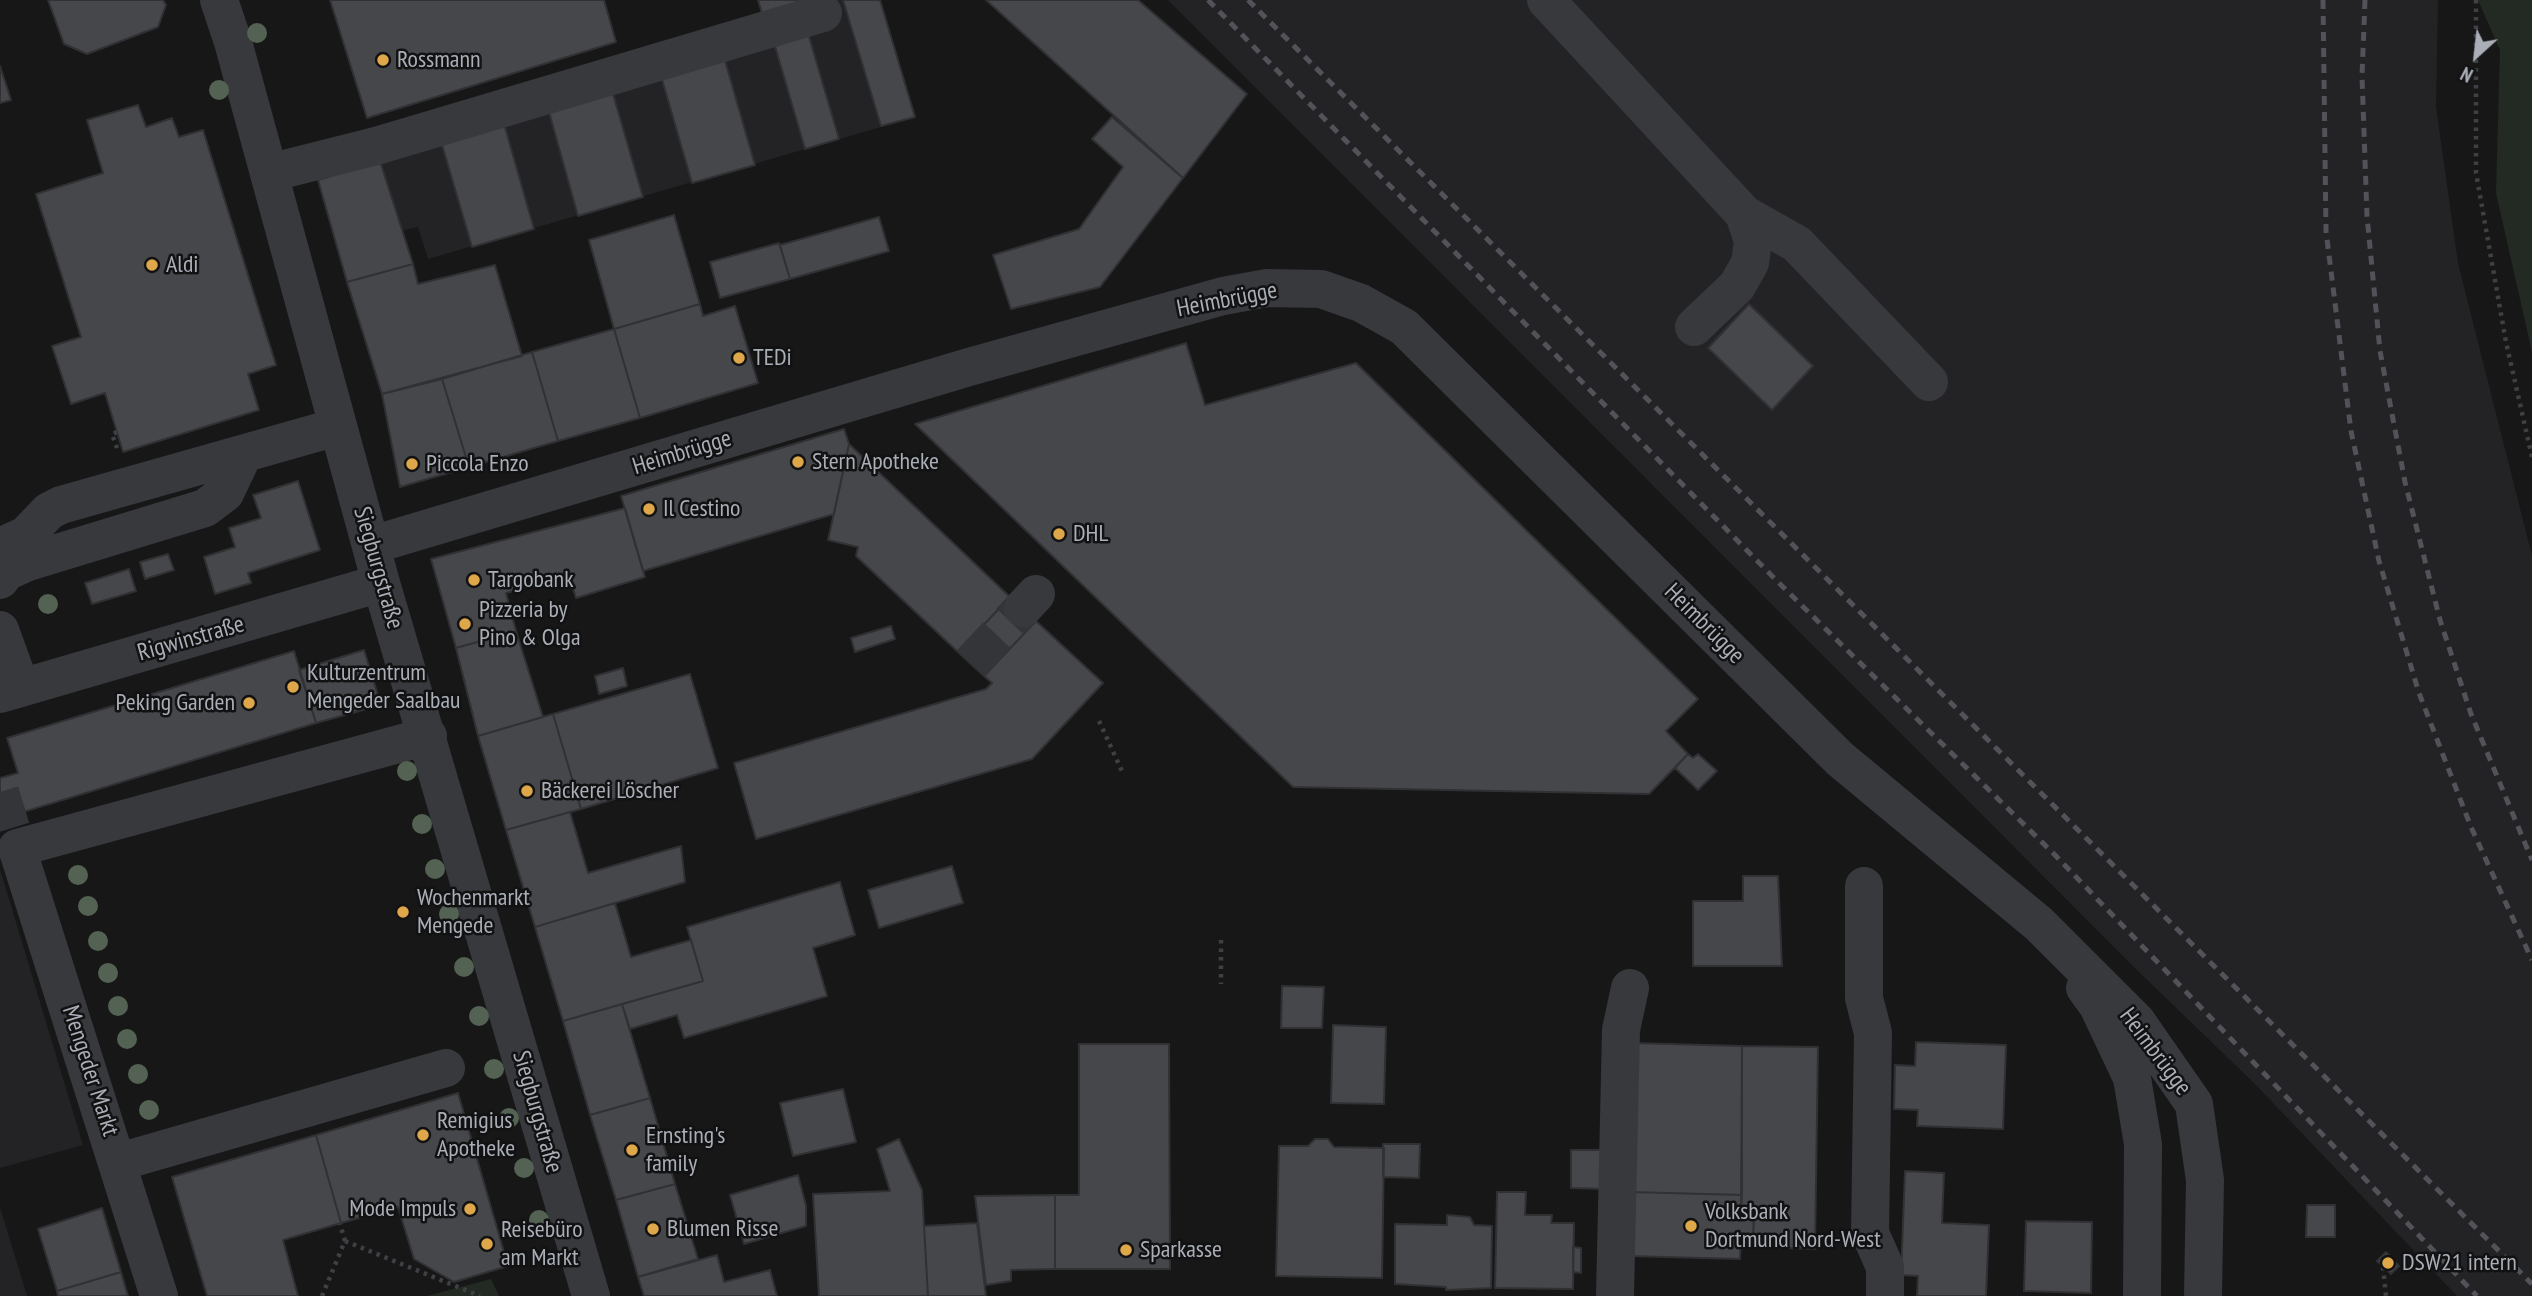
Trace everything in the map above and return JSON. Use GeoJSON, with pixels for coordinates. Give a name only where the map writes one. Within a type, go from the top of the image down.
{"type":"FeatureCollection","features":[{"type":"Feature","properties":{"kind":"street","name":"Siegburgstraße"},"geometry":{"type":"LineString","coordinates":[[219,0],[381,583],[591,1296]]}},
{"type":"Feature","properties":{"kind":"street"},"geometry":{"type":"LineString","coordinates":[[1546,0],[1744,214],[1797,244],[1929,382]]}},
{"type":"Feature","properties":{"kind":"street"},"geometry":{"type":"LineString","coordinates":[[269,173],[376,146],[823,13]]}},
{"type":"Feature","properties":{"kind":"street"},"geometry":{"type":"LineString","coordinates":[[1694,327],[1737,286],[1750,263],[1753,241],[1744,214]]}},
{"type":"Feature","properties":{"kind":"street","name":"Heimbrügge"},"geometry":{"type":"LineString","coordinates":[[372,545],[943,375],[1223,296],[1267,288],[1321,289],[1361,303],[1404,327],[1840,759],[2039,924],[2137,1022],[2194,1104],[2205,1181],[2203,1296]]}},
{"type":"Feature","properties":{"kind":"street"},"geometry":{"type":"LineString","coordinates":[[0,547],[26,535],[49,510],[61,505],[337,428]]}},
{"type":"Feature","properties":{"kind":"street"},"geometry":{"type":"LineString","coordinates":[[0,580],[6,572],[28,562],[205,508],[225,493],[243,455]]}},
{"type":"Feature","properties":{"kind":"street","name":"Rigwinstraße"},"geometry":{"type":"LineString","coordinates":[[10,691],[381,583]]}},
{"type":"Feature","properties":{"kind":"street"},"geometry":{"type":"LineString","coordinates":[[0,630],[10,691]]}},
{"type":"Feature","properties":{"kind":"street","name":"Mengeder Markt"},"geometry":{"type":"LineString","coordinates":[[159,1296],[119,1162],[17,848],[428,736]]}},
{"type":"Feature","properties":{"kind":"street"},"geometry":{"type":"LineString","coordinates":[[1864,886],[1864,998],[1872,1033],[1870,1233],[1885,1267],[1885,1296]]}},
{"type":"Feature","properties":{"kind":"street","name":"Heimbrügge"},"geometry":{"type":"LineString","coordinates":[[2039,924],[2098,1006],[2132,1078],[2143,1143],[2142,1296]]}},
{"type":"Feature","properties":{"kind":"street"},"geometry":{"type":"LineString","coordinates":[[1615,1296],[1621,1030],[1630,988]]}},
{"type":"Feature","properties":{"kind":"street"},"geometry":{"type":"LineString","coordinates":[[119,1162],[446,1068]]}},
{"type":"Feature","properties":{"kind":"path"},"geometry":{"type":"LineString","coordinates":[[2476,0],[2476,173],[2506,342],[2532,457]]}},
{"type":"Feature","properties":{"kind":"path"},"geometry":{"type":"LineString","coordinates":[[1099,721],[1122,771]]}},
{"type":"Feature","properties":{"kind":"path"},"geometry":{"type":"LineString","coordinates":[[1220,940],[1221,984]]}},
{"type":"Feature","properties":{"kind":"path"},"geometry":{"type":"LineString","coordinates":[[322,1296],[345,1241],[341,1224]]}},
{"type":"Feature","properties":{"kind":"path"},"geometry":{"type":"LineString","coordinates":[[345,1241],[480,1296]]}},
{"type":"Feature","properties":{"kind":"path"},"geometry":{"type":"LineString","coordinates":[[2383,1267],[2386,1296]]}},
{"type":"Feature","properties":{"kind":"shaded area"},"geometry":{"type":"Polygon","coordinates":[[[829,0],[880,0],[915,117],[428,259],[418,227],[401,231],[376,146],[829,0]]]}},
{"type":"Feature","properties":{"kind":"shaded area"},"geometry":{"type":"Polygon","coordinates":[[[1168,0],[2438,0],[2436,107],[2458,263],[2532,556],[2532,1296],[2457,1296],[2255,1084],[2140,973],[1168,0]]]}},
{"type":"Feature","properties":{"kind":"shaded area"},"geometry":{"type":"Polygon","coordinates":[[[2478,0],[2532,0],[2532,352],[2496,193],[2500,50],[2478,0]]]}},
{"type":"Feature","properties":{"kind":"shaded area"},"geometry":{"type":"Polygon","coordinates":[[[0,869],[83,1145],[0,1168],[0,869]]]}},
{"type":"Feature","properties":{"kind":"shaded area"},"geometry":{"type":"Polygon","coordinates":[[[0,1207],[27,1296],[0,1296],[0,1207]]]}},
{"type":"Feature","properties":{"kind":"shaded area"},"geometry":{"type":"Polygon","coordinates":[[[491,1279],[499,1296],[427,1296],[491,1279]]]}},
{"type":"Feature","properties":{"kind":"building"},"geometry":{"type":"Polygon","coordinates":[[[48,0],[163,0],[166,5],[158,27],[87,54],[64,44],[48,0]]]}},
{"type":"Feature","properties":{"kind":"building"},"geometry":{"type":"Polygon","coordinates":[[[330,0],[604,0],[616,42],[367,118],[330,0]]]}},
{"type":"Feature","properties":{"kind":"building"},"geometry":{"type":"Polygon","coordinates":[[[758,0],[829,0],[764,20],[758,0]]]}},
{"type":"Feature","properties":{"kind":"building"},"geometry":{"type":"Polygon","coordinates":[[[843,0],[880,0],[915,117],[881,126],[843,0]]]}},
{"type":"Feature","properties":{"kind":"building"},"geometry":{"type":"Polygon","coordinates":[[[986,0],[1138,0],[1247,94],[1183,178],[986,0]]]}},
{"type":"Feature","properties":{"kind":"building"},"geometry":{"type":"Polygon","coordinates":[[[806,26],[839,139],[805,149],[772,36],[806,26]]]}},
{"type":"Feature","properties":{"kind":"building"},"geometry":{"type":"Polygon","coordinates":[[[724,57],[755,165],[692,183],[661,76],[724,57]]]}},
{"type":"Feature","properties":{"kind":"building"},"geometry":{"type":"Polygon","coordinates":[[[0,66],[11,100],[0,103],[0,66]]]}},
{"type":"Feature","properties":{"kind":"building"},"geometry":{"type":"Polygon","coordinates":[[[611,87],[643,197],[578,216],[547,105],[611,87]]]}},
{"type":"Feature","properties":{"kind":"building","name":"Aldi"},"geometry":{"type":"Polygon","coordinates":[[[138,105],[146,127],[172,118],[179,137],[203,130],[276,365],[248,374],[259,410],[123,452],[105,393],[71,404],[52,346],[81,337],[36,194],[103,173],[87,120],[138,105]]]}},
{"type":"Feature","properties":{"kind":"building"},"geometry":{"type":"Polygon","coordinates":[[[1112,117],[1183,178],[1100,287],[1011,309],[993,255],[1079,229],[1123,167],[1092,139],[1112,117]]]}},
{"type":"Feature","properties":{"kind":"building"},"geometry":{"type":"Polygon","coordinates":[[[503,120],[534,229],[472,247],[440,138],[503,120]]]}},
{"type":"Feature","properties":{"kind":"building"},"geometry":{"type":"Polygon","coordinates":[[[380,161],[413,264],[347,282],[318,180],[380,161]]]}},
{"type":"Feature","properties":{"kind":"building"},"geometry":{"type":"Polygon","coordinates":[[[674,215],[700,304],[614,329],[589,240],[674,215]]]}},
{"type":"Feature","properties":{"kind":"building"},"geometry":{"type":"Polygon","coordinates":[[[879,217],[889,251],[790,279],[780,245],[879,217]]]}},
{"type":"Feature","properties":{"kind":"building"},"geometry":{"type":"Polygon","coordinates":[[[779,243],[790,279],[720,298],[710,262],[779,243]]]}},
{"type":"Feature","properties":{"kind":"building"},"geometry":{"type":"Polygon","coordinates":[[[413,264],[418,284],[495,265],[522,356],[382,394],[347,282],[413,264]]]}},
{"type":"Feature","properties":{"kind":"building"},"geometry":{"type":"Polygon","coordinates":[[[700,304],[703,316],[735,306],[758,383],[640,418],[614,329],[700,304]]]}},
{"type":"Feature","properties":{"kind":"building"},"geometry":{"type":"Polygon","coordinates":[[[1749,304],[1813,366],[1772,410],[1708,348],[1749,304]]]}},
{"type":"Feature","properties":{"kind":"building"},"geometry":{"type":"Polygon","coordinates":[[[614,329],[640,418],[558,441],[532,352],[614,329]]]}},
{"type":"Feature","properties":{"kind":"building"},"geometry":{"type":"Polygon","coordinates":[[[1186,343],[1205,405],[1356,363],[1698,699],[1666,731],[1688,754],[1649,794],[1293,787],[915,424],[1186,343]]]}},
{"type":"Feature","properties":{"kind":"building"},"geometry":{"type":"Polygon","coordinates":[[[532,352],[558,441],[469,467],[442,379],[532,352]]]}},
{"type":"Feature","properties":{"kind":"building"},"geometry":{"type":"Polygon","coordinates":[[[442,379],[469,467],[400,487],[382,394],[442,379]]]}},
{"type":"Feature","properties":{"kind":"building"},"geometry":{"type":"Polygon","coordinates":[[[844,429],[849,444],[834,514],[643,571],[621,496],[844,429]]]}},
{"type":"Feature","properties":{"kind":"building"},"geometry":{"type":"Polygon","coordinates":[[[849,444],[1010,597],[958,652],[856,556],[858,547],[828,540],[849,444]]]}},
{"type":"Feature","properties":{"kind":"building"},"geometry":{"type":"Polygon","coordinates":[[[298,481],[320,550],[248,573],[251,583],[215,594],[204,557],[235,547],[229,528],[261,518],[253,495],[298,481]]]}},
{"type":"Feature","properties":{"kind":"building"},"geometry":{"type":"Polygon","coordinates":[[[625,508],[645,577],[576,598],[569,576],[506,593],[516,631],[456,648],[431,559],[625,508]]]}},
{"type":"Feature","properties":{"kind":"building"},"geometry":{"type":"Polygon","coordinates":[[[168,554],[174,570],[145,579],[140,562],[168,554]]]}},
{"type":"Feature","properties":{"kind":"building"},"geometry":{"type":"Polygon","coordinates":[[[129,569],[136,591],[92,604],[85,583],[129,569]]]}},
{"type":"Feature","properties":{"kind":"building"},"geometry":{"type":"Polygon","coordinates":[[[1010,597],[1036,621],[984,676],[958,652],[1010,597]]]}},
{"type":"Feature","properties":{"kind":"building"},"geometry":{"type":"Polygon","coordinates":[[[1036,621],[1103,683],[1032,759],[756,839],[734,763],[986,689],[992,683],[984,676],[1036,621]]]}},
{"type":"Feature","properties":{"kind":"building"},"geometry":{"type":"Polygon","coordinates":[[[891,626],[895,639],[855,652],[851,638],[891,626]]]}},
{"type":"Feature","properties":{"kind":"building"},"geometry":{"type":"Polygon","coordinates":[[[516,631],[543,717],[478,736],[456,648],[516,631]]]}},
{"type":"Feature","properties":{"kind":"building"},"geometry":{"type":"Polygon","coordinates":[[[364,650],[381,705],[316,723],[299,670],[364,650]]]}},
{"type":"Feature","properties":{"kind":"building"},"geometry":{"type":"Polygon","coordinates":[[[294,651],[316,723],[0,819],[0,778],[18,773],[7,738],[294,651]]]}},
{"type":"Feature","properties":{"kind":"building"},"geometry":{"type":"Polygon","coordinates":[[[623,668],[627,686],[599,694],[595,676],[623,668]]]}},
{"type":"Feature","properties":{"kind":"building"},"geometry":{"type":"Polygon","coordinates":[[[690,674],[718,768],[581,809],[553,714],[690,674]]]}},
{"type":"Feature","properties":{"kind":"building"},"geometry":{"type":"Polygon","coordinates":[[[553,714],[581,809],[506,830],[478,736],[553,714]]]}},
{"type":"Feature","properties":{"kind":"building"},"geometry":{"type":"Polygon","coordinates":[[[1688,754],[1693,758],[1698,754],[1717,771],[1698,790],[1675,768],[1688,754]]]}},
{"type":"Feature","properties":{"kind":"building"},"geometry":{"type":"Polygon","coordinates":[[[570,812],[588,873],[681,846],[685,882],[535,927],[506,830],[570,812]]]}},
{"type":"Feature","properties":{"kind":"building"},"geometry":{"type":"Polygon","coordinates":[[[952,866],[963,903],[879,928],[868,890],[952,866]]]}},
{"type":"Feature","properties":{"kind":"building"},"geometry":{"type":"Polygon","coordinates":[[[1743,876],[1778,876],[1782,966],[1693,966],[1693,901],[1743,901],[1743,876]]]}},
{"type":"Feature","properties":{"kind":"building"},"geometry":{"type":"Polygon","coordinates":[[[840,882],[855,935],[813,948],[827,996],[684,1038],[677,1015],[630,1029],[622,1004],[703,981],[687,927],[840,882]]]}},
{"type":"Feature","properties":{"kind":"building"},"geometry":{"type":"Polygon","coordinates":[[[615,903],[631,957],[691,940],[703,981],[563,1021],[535,927],[615,903]]]}},
{"type":"Feature","properties":{"kind":"building"},"geometry":{"type":"Polygon","coordinates":[[[1282,986],[1324,987],[1322,1028],[1281,1028],[1282,986]]]}},
{"type":"Feature","properties":{"kind":"building"},"geometry":{"type":"Polygon","coordinates":[[[622,1004],[650,1098],[590,1115],[563,1021],[622,1004]]]}},
{"type":"Feature","properties":{"kind":"building"},"geometry":{"type":"Polygon","coordinates":[[[1333,1025],[1386,1027],[1384,1104],[1331,1103],[1333,1025]]]}},
{"type":"Feature","properties":{"kind":"building"},"geometry":{"type":"Polygon","coordinates":[[[1916,1042],[2006,1045],[2003,1129],[1917,1126],[1918,1110],[1894,1109],[1895,1065],[1915,1066],[1916,1042]]]}},
{"type":"Feature","properties":{"kind":"building"},"geometry":{"type":"Polygon","coordinates":[[[1632,1043],[1742,1046],[1742,1195],[1630,1192],[1632,1043]]]}},
{"type":"Feature","properties":{"kind":"building"},"geometry":{"type":"Polygon","coordinates":[[[1079,1044],[1169,1044],[1170,1269],[1055,1269],[1055,1195],[1079,1195],[1079,1044]]]}},
{"type":"Feature","properties":{"kind":"building"},"geometry":{"type":"Polygon","coordinates":[[[1742,1046],[1818,1047],[1815,1249],[1753,1247],[1754,1216],[1741,1216],[1742,1046]]]}},
{"type":"Feature","properties":{"kind":"building"},"geometry":{"type":"Polygon","coordinates":[[[843,1089],[856,1142],[793,1156],[780,1103],[843,1089]]]}},
{"type":"Feature","properties":{"kind":"building"},"geometry":{"type":"Polygon","coordinates":[[[458,1093],[508,1266],[454,1282],[414,1259],[398,1207],[341,1223],[316,1135],[458,1093]]]}},
{"type":"Feature","properties":{"kind":"building"},"geometry":{"type":"Polygon","coordinates":[[[650,1098],[675,1184],[616,1200],[590,1115],[650,1098]]]}},
{"type":"Feature","properties":{"kind":"building"},"geometry":{"type":"Polygon","coordinates":[[[316,1135],[341,1223],[283,1240],[298,1296],[207,1296],[172,1177],[316,1135]]]}},
{"type":"Feature","properties":{"kind":"building"},"geometry":{"type":"Polygon","coordinates":[[[899,1139],[922,1190],[928,1296],[819,1296],[813,1194],[890,1191],[877,1149],[899,1139]]]}},
{"type":"Feature","properties":{"kind":"building"},"geometry":{"type":"Polygon","coordinates":[[[1315,1139],[1328,1139],[1334,1147],[1384,1148],[1382,1278],[1276,1276],[1279,1146],[1308,1146],[1315,1139]]]}},
{"type":"Feature","properties":{"kind":"building"},"geometry":{"type":"Polygon","coordinates":[[[1383,1144],[1420,1144],[1419,1178],[1383,1177],[1383,1144]]]}},
{"type":"Feature","properties":{"kind":"building"},"geometry":{"type":"Polygon","coordinates":[[[1571,1150],[1604,1150],[1604,1189],[1571,1188],[1571,1150]]]}},
{"type":"Feature","properties":{"kind":"building"},"geometry":{"type":"Polygon","coordinates":[[[1905,1171],[1944,1173],[1942,1223],[1989,1225],[1986,1296],[1917,1296],[1918,1276],[1901,1275],[1905,1171]]]}},
{"type":"Feature","properties":{"kind":"building"},"geometry":{"type":"Polygon","coordinates":[[[798,1175],[806,1206],[806,1226],[744,1244],[730,1195],[798,1175]]]}},
{"type":"Feature","properties":{"kind":"building"},"geometry":{"type":"Polygon","coordinates":[[[675,1184],[698,1259],[638,1277],[616,1200],[675,1184]]]}},
{"type":"Feature","properties":{"kind":"building"},"geometry":{"type":"Polygon","coordinates":[[[1497,1192],[1526,1192],[1525,1215],[1552,1215],[1551,1223],[1574,1223],[1573,1289],[1495,1288],[1497,1192]]]}},
{"type":"Feature","properties":{"kind":"building","name":"Volksbank Dortmund Nord-West"},"geometry":{"type":"Polygon","coordinates":[[[1630,1192],[1742,1195],[1741,1216],[1754,1216],[1753,1236],[1741,1235],[1740,1259],[1628,1256],[1630,1192]]]}},
{"type":"Feature","properties":{"kind":"building"},"geometry":{"type":"Polygon","coordinates":[[[1055,1195],[1055,1269],[1011,1270],[1011,1281],[986,1285],[975,1196],[1055,1195]]]}},
{"type":"Feature","properties":{"kind":"building"},"geometry":{"type":"Polygon","coordinates":[[[2307,1205],[2335,1205],[2335,1237],[2306,1237],[2307,1205]]]}},
{"type":"Feature","properties":{"kind":"building"},"geometry":{"type":"Polygon","coordinates":[[[102,1208],[121,1272],[57,1291],[38,1229],[102,1208]]]}},
{"type":"Feature","properties":{"kind":"building"},"geometry":{"type":"Polygon","coordinates":[[[1447,1215],[1470,1217],[1474,1225],[1492,1226],[1491,1288],[1446,1290],[1446,1287],[1395,1284],[1395,1224],[1447,1225],[1447,1215]]]}},
{"type":"Feature","properties":{"kind":"building"},"geometry":{"type":"Polygon","coordinates":[[[2026,1221],[2092,1222],[2091,1293],[2024,1291],[2026,1221]]]}},
{"type":"Feature","properties":{"kind":"building"},"geometry":{"type":"Polygon","coordinates":[[[977,1223],[986,1296],[928,1296],[924,1226],[977,1223]]]}},
{"type":"Feature","properties":{"kind":"building"},"geometry":{"type":"Polygon","coordinates":[[[1741,1235],[1753,1236],[1753,1247],[1741,1247],[1741,1235]]]}},
{"type":"Feature","properties":{"kind":"building"},"geometry":{"type":"Polygon","coordinates":[[[1573,1247],[1581,1248],[1581,1273],[1573,1272],[1573,1247]]]}},
{"type":"Feature","properties":{"kind":"building","name":"DSW21 intern"},"geometry":{"type":"Polygon","coordinates":[[[2386,1252],[2399,1266],[2391,1274],[2377,1261],[2386,1252]]]}},
{"type":"Feature","properties":{"kind":"building"},"geometry":{"type":"Polygon","coordinates":[[[717,1255],[724,1282],[770,1270],[777,1296],[644,1296],[638,1277],[717,1255]]]}},
{"type":"Feature","properties":{"kind":"building"},"geometry":{"type":"Polygon","coordinates":[[[121,1272],[128,1296],[58,1296],[57,1291],[121,1272]]]}},
{"type":"Feature","properties":{"kind":"tunnel"},"geometry":{"type":"LineString","coordinates":[[971,663],[1023,608]]}},
{"type":"Feature","properties":{"kind":"tunnel"},"geometry":{"type":"LineString","coordinates":[[0,792],[17,848]]}},
{"type":"Feature","properties":{"kind":"railway"},"geometry":{"type":"LineString","coordinates":[[1208,0],[1776,580],[2056,856],[2477,1296]]}},
{"type":"Feature","properties":{"kind":"railway"},"geometry":{"type":"LineString","coordinates":[[1248,0],[2532,1284]]}},
{"type":"Feature","properties":{"kind":"railway"},"geometry":{"type":"LineString","coordinates":[[2323,0],[2326,231],[2351,431],[2379,561],[2419,693],[2471,827],[2532,960]]}},
{"type":"Feature","properties":{"kind":"railway"},"geometry":{"type":"LineString","coordinates":[[2365,0],[2362,76],[2367,216],[2380,351],[2405,482],[2440,620],[2471,714],[2532,860]]}},
{"type":"Feature","properties":{"kind":"place","name":"Rossmann"},"geometry":{"type":"Point","coordinates":[383,60]}},
{"type":"Feature","properties":{"kind":"place","name":"Aldi"},"geometry":{"type":"Point","coordinates":[152,265]}},
{"type":"Feature","properties":{"kind":"place","name":"TEDi"},"geometry":{"type":"Point","coordinates":[739,358]}},
{"type":"Feature","properties":{"kind":"place","name":"Stern Apotheke"},"geometry":{"type":"Point","coordinates":[798,462]}},
{"type":"Feature","properties":{"kind":"place","name":"Piccola Enzo"},"geometry":{"type":"Point","coordinates":[412,464]}},
{"type":"Feature","properties":{"kind":"place","name":"Il Cestino"},"geometry":{"type":"Point","coordinates":[649,509]}},
{"type":"Feature","properties":{"kind":"place","name":"DHL"},"geometry":{"type":"Point","coordinates":[1059,534]}},
{"type":"Feature","properties":{"kind":"place","name":"Targobank"},"geometry":{"type":"Point","coordinates":[474,580]}},
{"type":"Feature","properties":{"kind":"place","name":"Pizzeria by Pino & Olga"},"geometry":{"type":"Point","coordinates":[465,624]}},
{"type":"Feature","properties":{"kind":"place","name":"Kulturzentrum Mengeder Saalbau"},"geometry":{"type":"Point","coordinates":[293,687]}},
{"type":"Feature","properties":{"kind":"place","name":"Peking Garden"},"geometry":{"type":"Point","coordinates":[249,703]}},
{"type":"Feature","properties":{"kind":"place","name":"Bäckerei Löscher"},"geometry":{"type":"Point","coordinates":[527,791]}},
{"type":"Feature","properties":{"kind":"place","name":"Wochenmarkt Mengede"},"geometry":{"type":"Point","coordinates":[403,912]}},
{"type":"Feature","properties":{"kind":"place","name":"Remigius Apotheke"},"geometry":{"type":"Point","coordinates":[423,1135]}},
{"type":"Feature","properties":{"kind":"place","name":"Ernsting's family"},"geometry":{"type":"Point","coordinates":[632,1150]}},
{"type":"Feature","properties":{"kind":"place","name":"Mode Impuls"},"geometry":{"type":"Point","coordinates":[470,1209]}},
{"type":"Feature","properties":{"kind":"place","name":"Volksbank Dortmund Nord-West"},"geometry":{"type":"Point","coordinates":[1691,1226]}},
{"type":"Feature","properties":{"kind":"place","name":"Blumen Risse"},"geometry":{"type":"Point","coordinates":[653,1229]}},
{"type":"Feature","properties":{"kind":"place","name":"Reisebüro am Markt"},"geometry":{"type":"Point","coordinates":[487,1244]}},
{"type":"Feature","properties":{"kind":"place","name":"Sparkasse"},"geometry":{"type":"Point","coordinates":[1126,1250]}},
{"type":"Feature","properties":{"kind":"place","name":"DSW21 intern"},"geometry":{"type":"Point","coordinates":[2388,1263]}}]}
